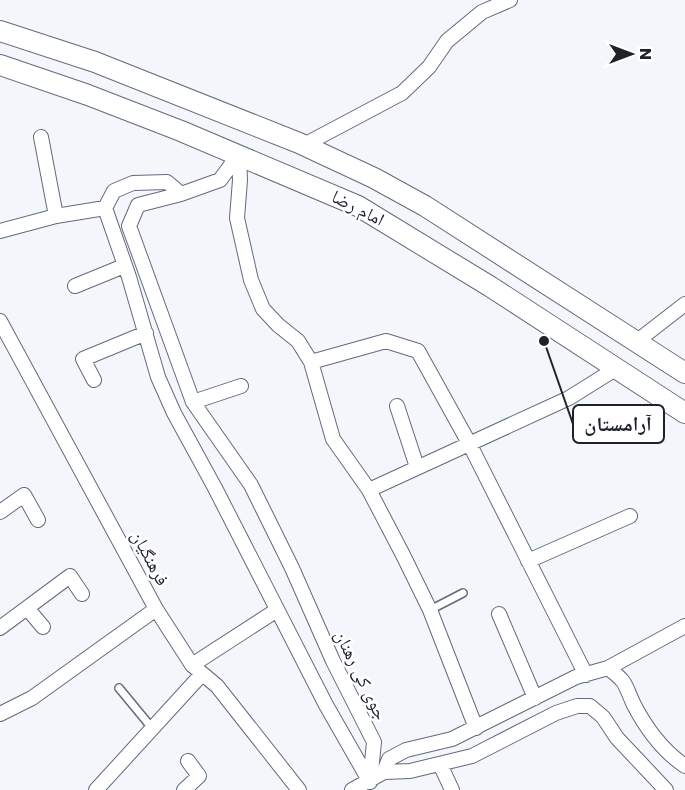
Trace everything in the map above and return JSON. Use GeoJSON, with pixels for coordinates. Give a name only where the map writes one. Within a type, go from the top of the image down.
{"type":"FeatureCollection","features":[{"type":"Feature","properties":{"kind":"main road","name":"امام رضا"},"geometry":{"type":"LineString","coordinates":[[0,31],[95,62],[304,145],[374,178],[425,206],[685,373]]}},
{"type":"Feature","properties":{"kind":"main road","name":"امام رضا"},"geometry":{"type":"LineString","coordinates":[[0,65],[134,112],[239,154],[358,206],[433,250],[685,413]]}},
{"type":"Feature","properties":{"kind":"main road"},"geometry":{"type":"LineString","coordinates":[[134,112],[145,82]]}},
{"type":"Feature","properties":{"kind":"street"},"geometry":{"type":"LineString","coordinates":[[304,145],[402,93],[429,67],[447,41],[482,12],[510,0]]}},
{"type":"Feature","properties":{"kind":"street"},"geometry":{"type":"LineString","coordinates":[[40,136],[56,216]]}},
{"type":"Feature","properties":{"kind":"street"},"geometry":{"type":"LineString","coordinates":[[239,154],[220,180],[181,194],[167,182],[133,183],[114,191],[105,208],[129,277],[158,377],[174,413],[326,705],[372,786]]}},
{"type":"Feature","properties":{"kind":"street"},"geometry":{"type":"LineString","coordinates":[[239,154],[240,180],[237,218],[251,280],[263,309],[278,326],[298,341],[311,363],[333,439],[369,490],[429,610],[476,728]]}},
{"type":"Feature","properties":{"kind":"street","name":"جوی کی رهنان"},"geometry":{"type":"LineString","coordinates":[[181,194],[138,205],[129,226],[193,402],[251,486],[374,742],[372,786]]}},
{"type":"Feature","properties":{"kind":"street"},"geometry":{"type":"LineString","coordinates":[[0,231],[56,216],[105,208]]}},
{"type":"Feature","properties":{"kind":"street"},"geometry":{"type":"LineString","coordinates":[[75,286],[124,266]]}},
{"type":"Feature","properties":{"kind":"street"},"geometry":{"type":"LineString","coordinates":[[636,342],[685,304]]}},
{"type":"Feature","properties":{"kind":"street","name":"فرهنگیان"},"geometry":{"type":"LineString","coordinates":[[0,321],[156,609],[197,670],[217,686],[299,790]]}},
{"type":"Feature","properties":{"kind":"street"},"geometry":{"type":"LineString","coordinates":[[94,380],[83,358],[146,333]]}},
{"type":"Feature","properties":{"kind":"street"},"geometry":{"type":"LineString","coordinates":[[311,363],[386,341],[418,351],[469,443],[586,675]]}},
{"type":"Feature","properties":{"kind":"street"},"geometry":{"type":"LineString","coordinates":[[369,490],[569,398],[617,368]]}},
{"type":"Feature","properties":{"kind":"street"},"geometry":{"type":"LineString","coordinates":[[193,402],[241,386]]}},
{"type":"Feature","properties":{"kind":"street"},"geometry":{"type":"LineString","coordinates":[[397,406],[417,467]]}},
{"type":"Feature","properties":{"kind":"street"},"geometry":{"type":"LineString","coordinates":[[0,512],[24,495],[38,520]]}},
{"type":"Feature","properties":{"kind":"street"},"geometry":{"type":"LineString","coordinates":[[528,561],[630,516]]}},
{"type":"Feature","properties":{"kind":"street"},"geometry":{"type":"LineString","coordinates":[[0,628],[70,576],[82,594]]}},
{"type":"Feature","properties":{"kind":"street"},"geometry":{"type":"LineString","coordinates":[[27,608],[43,627]]}},
{"type":"Feature","properties":{"kind":"street"},"geometry":{"type":"LineString","coordinates":[[0,714],[32,698],[156,609]]}},
{"type":"Feature","properties":{"kind":"street"},"geometry":{"type":"LineString","coordinates":[[96,790],[152,728],[197,670],[277,610]]}},
{"type":"Feature","properties":{"kind":"street"},"geometry":{"type":"LineString","coordinates":[[499,614],[535,698]]}},
{"type":"Feature","properties":{"kind":"street"},"geometry":{"type":"LineString","coordinates":[[352,790],[372,786],[384,772],[389,759],[406,750],[452,739],[576,677],[608,668],[685,626]]}},
{"type":"Feature","properties":{"kind":"street"},"geometry":{"type":"LineString","coordinates":[[608,668],[624,680],[634,705],[654,737],[685,766]]}},
{"type":"Feature","properties":{"kind":"street"},"geometry":{"type":"LineString","coordinates":[[384,772],[410,771],[472,756],[556,713],[577,706],[590,706],[603,717],[617,738],[666,790]]}},
{"type":"Feature","properties":{"kind":"street"},"geometry":{"type":"LineString","coordinates":[[185,790],[199,776],[188,761]]}},
{"type":"Feature","properties":{"kind":"street"},"geometry":{"type":"LineString","coordinates":[[440,764],[452,790]]}},
{"type":"Feature","properties":{"kind":"lane"},"geometry":{"type":"LineString","coordinates":[[429,610],[463,593]]}},
{"type":"Feature","properties":{"kind":"lane"},"geometry":{"type":"LineString","coordinates":[[119,688],[152,728]]}},
{"type":"Feature","properties":{"kind":"place","name":"آرامستان"},"geometry":{"type":"Point","coordinates":[544,341]}}]}
